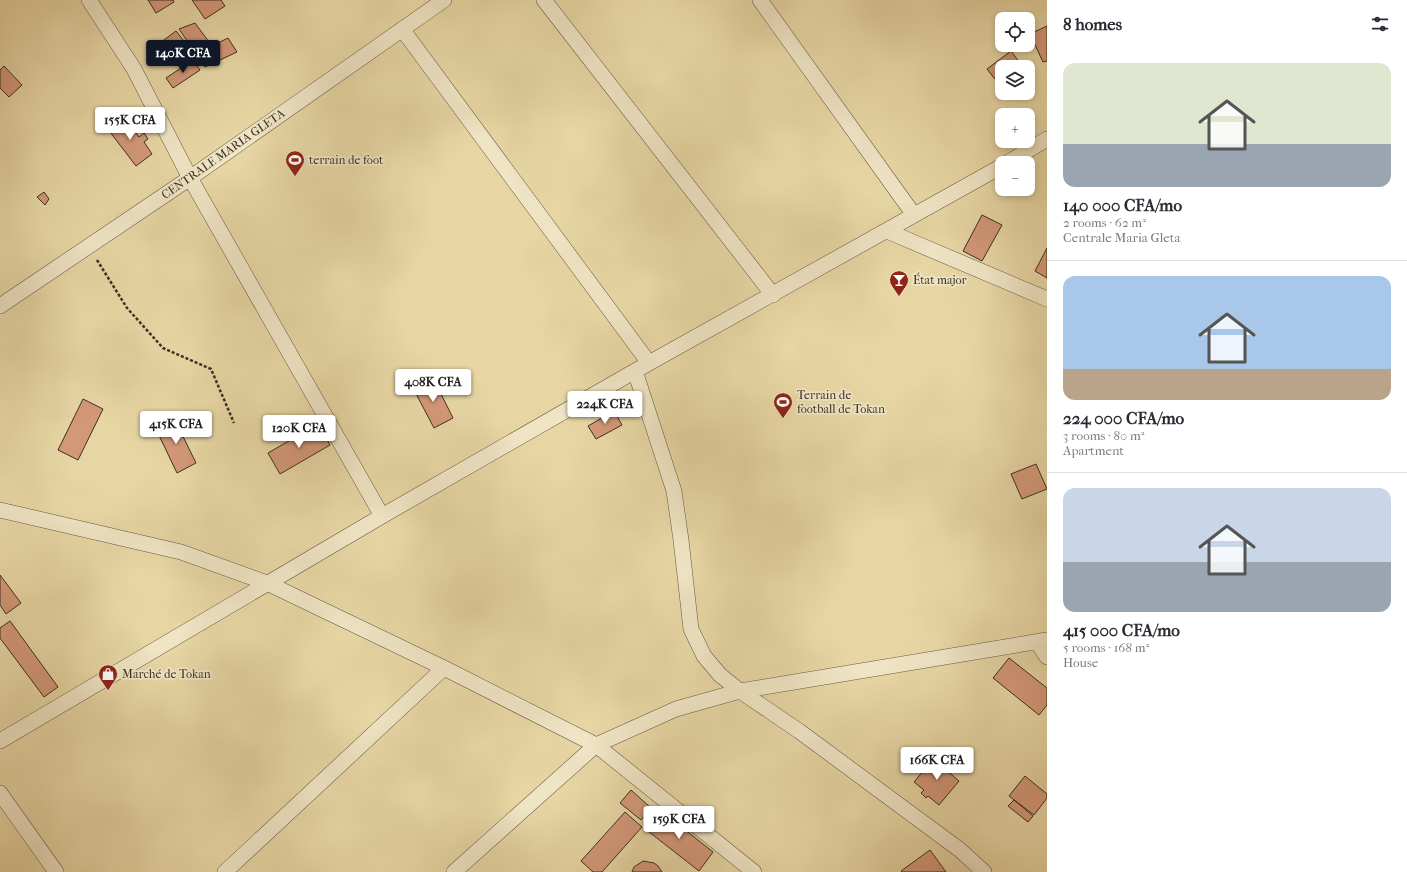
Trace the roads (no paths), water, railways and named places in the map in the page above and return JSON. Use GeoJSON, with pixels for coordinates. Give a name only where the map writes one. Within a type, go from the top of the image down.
{"type":"FeatureCollection","features":[{"type":"Feature","properties":{"kind":"street"},"geometry":{"type":"LineString","coordinates":[[89,0],[134,69],[190,178],[382,516]]}},
{"type":"Feature","properties":{"kind":"street","name":"CENTRALE MARIA GLETA"},"geometry":{"type":"LineString","coordinates":[[0,306],[190,178],[444,0]]}},
{"type":"Feature","properties":{"kind":"street"},"geometry":{"type":"LineString","coordinates":[[544,0],[773,295]]}},
{"type":"Feature","properties":{"kind":"street"},"geometry":{"type":"LineString","coordinates":[[760,0],[914,215]]}},
{"type":"Feature","properties":{"kind":"street"},"geometry":{"type":"LineString","coordinates":[[402,29],[649,364]]}},
{"type":"Feature","properties":{"kind":"street"},"geometry":{"type":"LineString","coordinates":[[1019,156],[1047,139]]}},
{"type":"Feature","properties":{"kind":"street"},"geometry":{"type":"LineString","coordinates":[[0,741],[382,516],[995,170]]}},
{"type":"Feature","properties":{"kind":"street"},"geometry":{"type":"LineString","coordinates":[[887,231],[1047,299]]}},
{"type":"Feature","properties":{"kind":"street"},"geometry":{"type":"LineString","coordinates":[[635,372],[674,491],[691,629],[704,656],[720,675],[740,691],[799,731],[960,850],[984,872]]}},
{"type":"Feature","properties":{"kind":"street"},"geometry":{"type":"LineString","coordinates":[[0,510],[181,552],[267,583],[444,668],[596,745],[754,872]]}},
{"type":"Feature","properties":{"kind":"street"},"geometry":{"type":"LineString","coordinates":[[454,872],[596,745],[676,709],[740,691],[1042,641],[1047,658]]}},
{"type":"Feature","properties":{"kind":"street"},"geometry":{"type":"LineString","coordinates":[[226,872],[444,668]]}},
{"type":"Feature","properties":{"kind":"street"},"geometry":{"type":"LineString","coordinates":[[0,793],[56,872]]}},
{"type":"Feature","properties":{"kind":"place","name":"terrain de foot"},"geometry":{"type":"Point","coordinates":[295,177]}},
{"type":"Feature","properties":{"kind":"place","name":"État major"},"geometry":{"type":"Point","coordinates":[899,297]}},
{"type":"Feature","properties":{"kind":"place","name":"Terrain de football de Tokan"},"geometry":{"type":"Point","coordinates":[783,419]}},
{"type":"Feature","properties":{"kind":"place","name":"Marché de Tokan"},"geometry":{"type":"Point","coordinates":[108,691]}}]}
